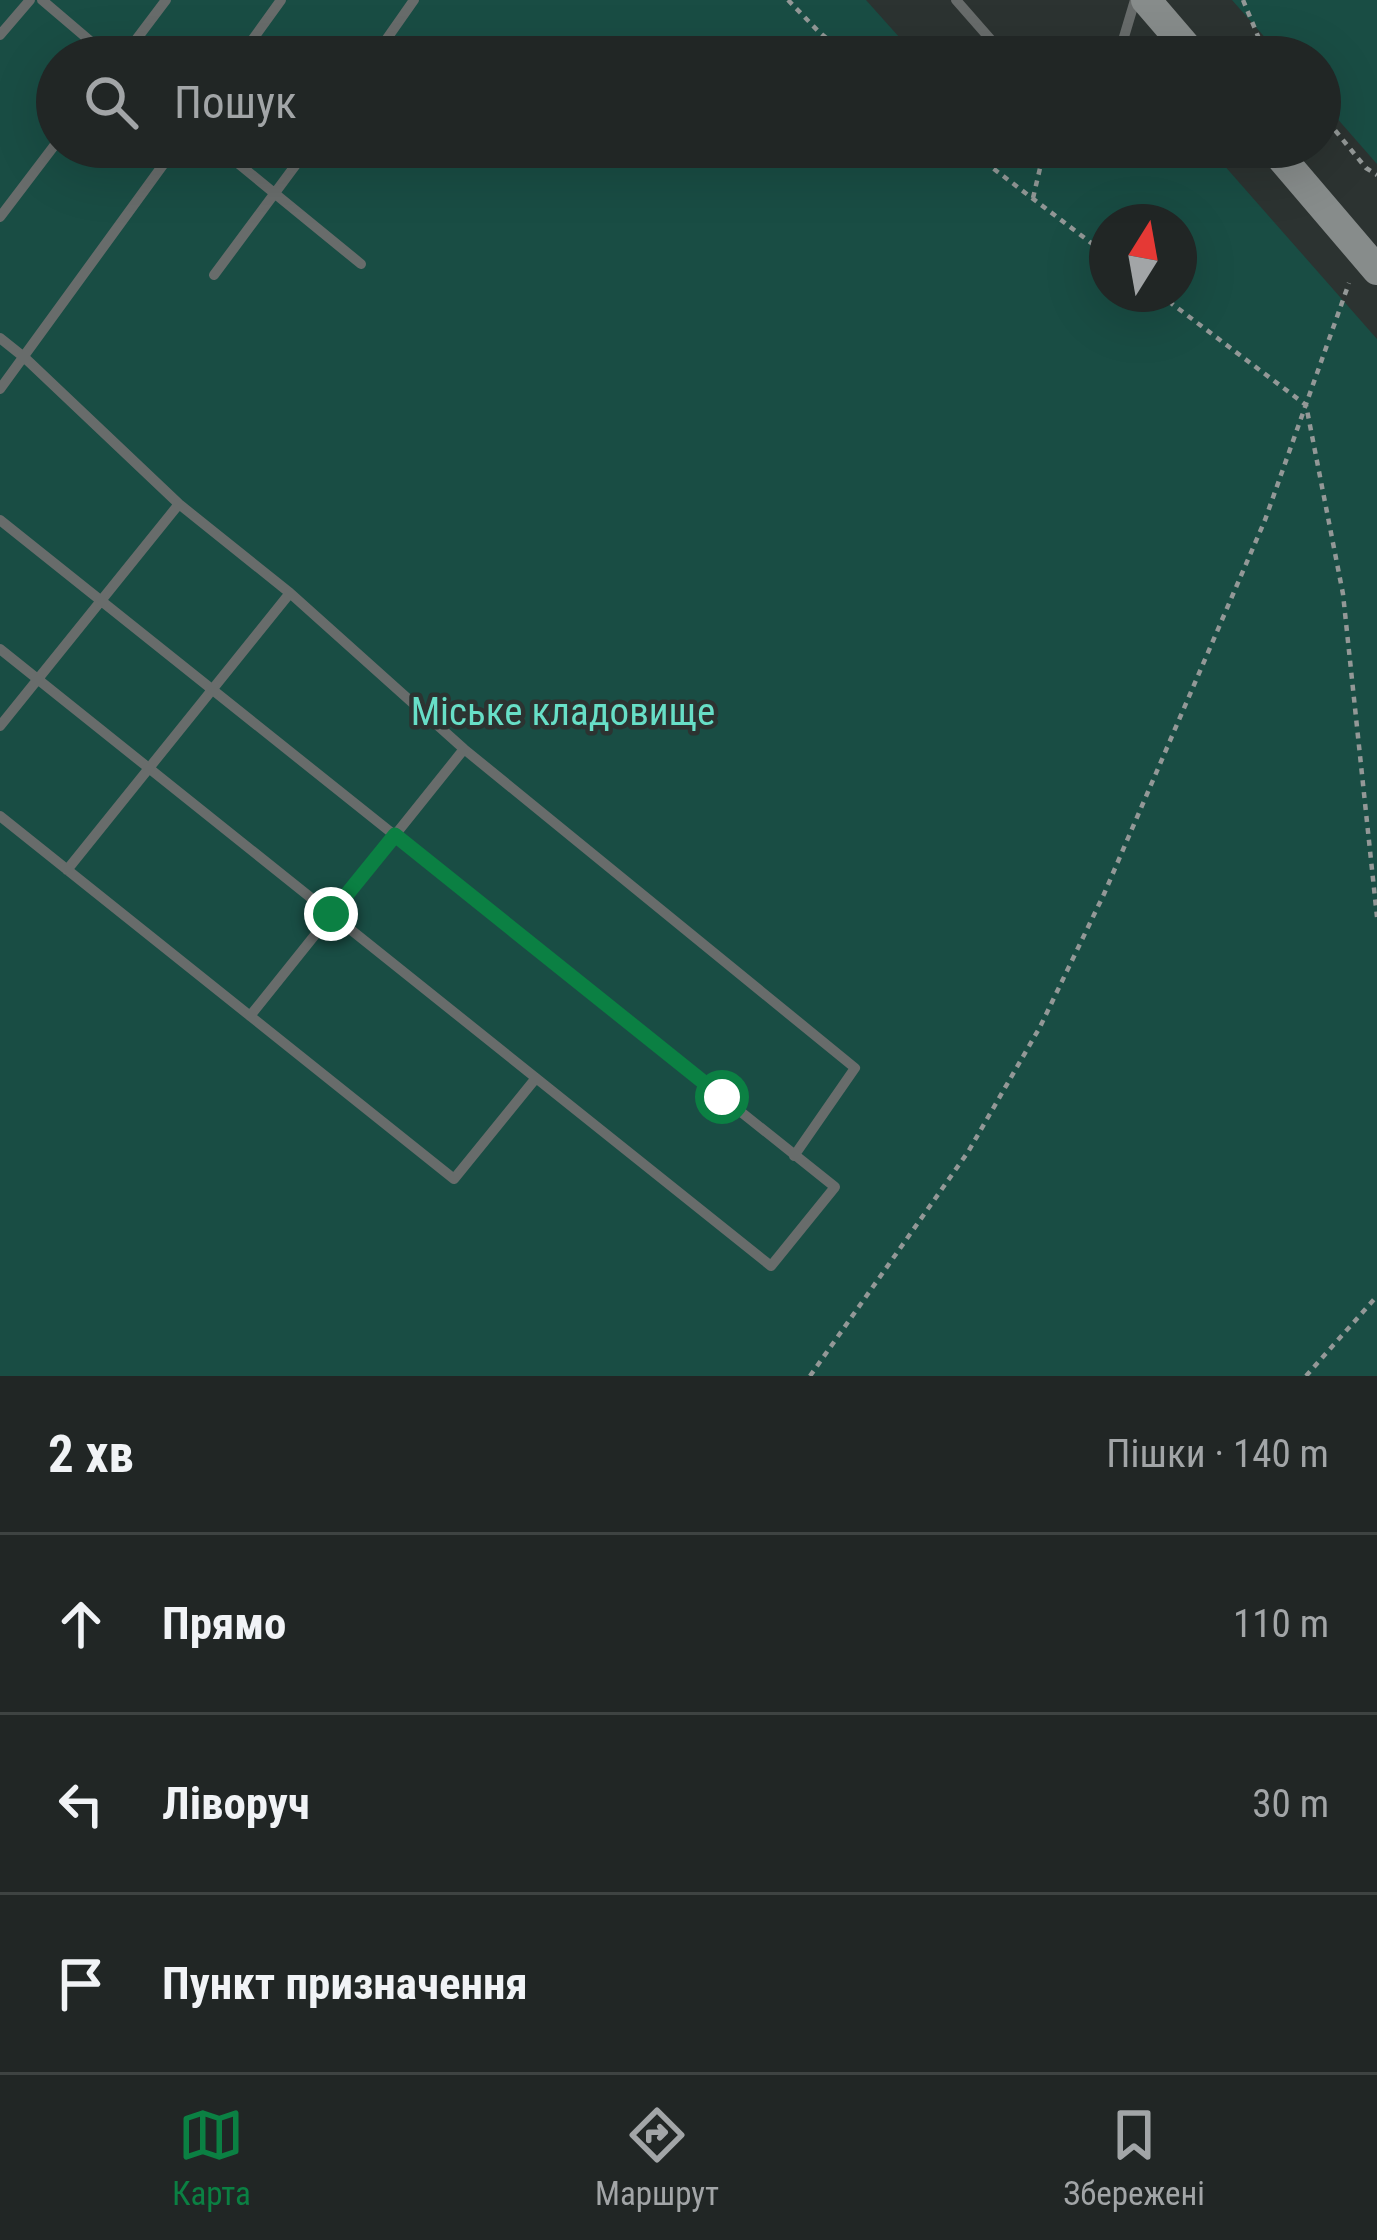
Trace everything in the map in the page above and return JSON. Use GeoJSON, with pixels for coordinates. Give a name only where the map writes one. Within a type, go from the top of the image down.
{"type":"FeatureCollection","features":[{"type":"Feature","properties":{"kind":"main road"},"geometry":{"type":"LineString","coordinates":[[1146,0],[1177,36]]}},
{"type":"Feature","properties":{"kind":"main road"},"geometry":{"type":"LineString","coordinates":[[1290,168],[1369,261]]}},
{"type":"Feature","properties":{"kind":"lane"},"geometry":{"type":"LineString","coordinates":[[0,35],[30,0]]}},
{"type":"Feature","properties":{"kind":"lane"},"geometry":{"type":"LineString","coordinates":[[42,0],[84,36]]}},
{"type":"Feature","properties":{"kind":"lane"},"geometry":{"type":"LineString","coordinates":[[139,36],[166,0]]}},
{"type":"Feature","properties":{"kind":"lane"},"geometry":{"type":"LineString","coordinates":[[255,36],[281,0]]}},
{"type":"Feature","properties":{"kind":"lane"},"geometry":{"type":"LineString","coordinates":[[389,36],[414,0]]}},
{"type":"Feature","properties":{"kind":"lane"},"geometry":{"type":"LineString","coordinates":[[956,0],[988,36]]}},
{"type":"Feature","properties":{"kind":"lane"},"geometry":{"type":"LineString","coordinates":[[1125,36],[1136,0]]}},
{"type":"Feature","properties":{"kind":"lane"},"geometry":{"type":"LineString","coordinates":[[0,217],[37,168]]}},
{"type":"Feature","properties":{"kind":"lane"},"geometry":{"type":"LineString","coordinates":[[0,389],[161,168]]}},
{"type":"Feature","properties":{"kind":"lane"},"geometry":{"type":"LineString","coordinates":[[244,168],[362,264]]}},
{"type":"Feature","properties":{"kind":"lane"},"geometry":{"type":"LineString","coordinates":[[214,275],[294,168]]}},
{"type":"Feature","properties":{"kind":"lane"},"geometry":{"type":"LineString","coordinates":[[0,338],[179,504],[290,593],[464,749],[854,1068],[794,1156]]}},
{"type":"Feature","properties":{"kind":"lane"},"geometry":{"type":"LineString","coordinates":[[0,726],[179,504]]}},
{"type":"Feature","properties":{"kind":"lane"},"geometry":{"type":"LineString","coordinates":[[0,520],[835,1187],[771,1266],[0,649]]}},
{"type":"Feature","properties":{"kind":"lane"},"geometry":{"type":"LineString","coordinates":[[68,870],[290,593]]}},
{"type":"Feature","properties":{"kind":"lane"},"geometry":{"type":"LineString","coordinates":[[250,1016],[464,749]]}},
{"type":"Feature","properties":{"kind":"lane"},"geometry":{"type":"LineString","coordinates":[[0,816],[454,1179],[536,1078]]}},
{"type":"Feature","properties":{"kind":"path"},"geometry":{"type":"LineString","coordinates":[[788,0],[823,36]]}},
{"type":"Feature","properties":{"kind":"path"},"geometry":{"type":"LineString","coordinates":[[1243,0],[1258,36]]}},
{"type":"Feature","properties":{"kind":"path"},"geometry":{"type":"LineString","coordinates":[[1341,138],[1366,169],[1377,175]]}},
{"type":"Feature","properties":{"kind":"path"},"geometry":{"type":"LineString","coordinates":[[993,168],[1089,240]]}},
{"type":"Feature","properties":{"kind":"path"},"geometry":{"type":"LineString","coordinates":[[1033,198],[1041,168]]}},
{"type":"Feature","properties":{"kind":"path"},"geometry":{"type":"LineString","coordinates":[[810,1376],[968,1152],[1040,1027],[1104,894],[1369,261]]}},
{"type":"Feature","properties":{"kind":"path"},"geometry":{"type":"LineString","coordinates":[[1183,312],[1306,405],[1343,594],[1377,917]]}},
{"type":"Feature","properties":{"kind":"path"},"geometry":{"type":"LineString","coordinates":[[1306,1376],[1377,1296]]}},
{"type":"Feature","properties":{"kind":"green space","name":"Міське кладовище"},"geometry":{"type":"Polygon","coordinates":[[[0,0],[866,0],[898,36],[36,36],[36,168],[1226,168],[1377,339],[1377,1376],[0,1376],[0,0]]]}},
{"type":"Feature","properties":{"kind":"green space"},"geometry":{"type":"Polygon","coordinates":[[[1232,0],[1377,0],[1377,164],[1341,123],[1341,36],[1264,36],[1232,0]]]}},
{"type":"Feature","properties":{"kind":"route"},"geometry":{"type":"LineString","coordinates":[[331,914],[395,835],[722,1097]]}}]}
